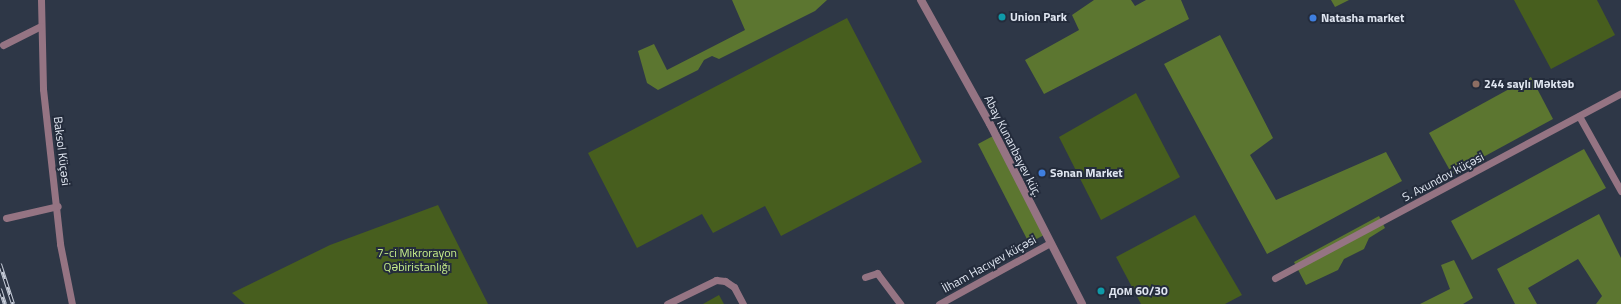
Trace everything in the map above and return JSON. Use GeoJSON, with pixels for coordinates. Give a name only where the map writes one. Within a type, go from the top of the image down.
{"type":"FeatureCollection","features":[{"type":"Feature","properties":{"kind":"street","name":"Baksol Küçəsi"},"geometry":{"type":"LineString","coordinates":[[41,0],[43,89],[58,206],[60,244],[72,304]]}},
{"type":"Feature","properties":{"kind":"street","name":"Abay Kunanbayev küç."},"geometry":{"type":"LineString","coordinates":[[921,0],[990,124],[1082,304]]}},
{"type":"Feature","properties":{"kind":"street"},"geometry":{"type":"LineString","coordinates":[[3,45],[41,26]]}},
{"type":"Feature","properties":{"kind":"street","name":"S. Axundov küçəsi"},"geometry":{"type":"LineString","coordinates":[[1275,278],[1621,93]]}},
{"type":"Feature","properties":{"kind":"street"},"geometry":{"type":"LineString","coordinates":[[1579,116],[1621,191]]}},
{"type":"Feature","properties":{"kind":"street"},"geometry":{"type":"LineString","coordinates":[[6,218],[58,206]]}},
{"type":"Feature","properties":{"kind":"street","name":"İlham Hacıyev küçəsi"},"geometry":{"type":"LineString","coordinates":[[939,304],[1050,243]]}},
{"type":"Feature","properties":{"kind":"street"},"geometry":{"type":"LineString","coordinates":[[866,277],[877,273],[900,304]]}},
{"type":"Feature","properties":{"kind":"street"},"geometry":{"type":"LineString","coordinates":[[666,304],[716,280],[725,281],[734,287],[743,304]]}},
{"type":"Feature","properties":{"kind":"green space"},"geometry":{"type":"Polygon","coordinates":[[[732,0],[827,0],[815,11],[719,59],[712,56],[704,60],[698,70],[658,90],[647,83],[638,51],[654,44],[667,70],[745,30],[732,0]]]}},
{"type":"Feature","properties":{"kind":"green space"},"geometry":{"type":"Polygon","coordinates":[[[1094,0],[1131,0],[1135,6],[1146,0],[1181,0],[1189,19],[1044,94],[1025,60],[1079,30],[1072,15],[1094,0]]]}},
{"type":"Feature","properties":{"kind":"green space"},"geometry":{"type":"Polygon","coordinates":[[[1331,0],[1349,0],[1335,7],[1331,0]]]}},
{"type":"Feature","properties":{"kind":"green space"},"geometry":{"type":"Polygon","coordinates":[[[1514,0],[1597,0],[1615,35],[1551,69],[1514,0]]]}},
{"type":"Feature","properties":{"kind":"green space"},"geometry":{"type":"Polygon","coordinates":[[[847,18],[922,162],[781,236],[765,206],[713,233],[702,214],[637,248],[588,153],[847,18]]]}},
{"type":"Feature","properties":{"kind":"green space"},"geometry":{"type":"Polygon","coordinates":[[[1220,35],[1273,138],[1250,155],[1276,200],[1386,152],[1402,181],[1267,254],[1164,64],[1220,35]]]}},
{"type":"Feature","properties":{"kind":"green space"},"geometry":{"type":"Polygon","coordinates":[[[1531,77],[1553,119],[1452,174],[1429,133],[1531,77]]]}},
{"type":"Feature","properties":{"kind":"green space"},"geometry":{"type":"Polygon","coordinates":[[[1136,93],[1180,177],[1101,220],[1059,137],[1136,93]]]}},
{"type":"Feature","properties":{"kind":"green space"},"geometry":{"type":"Polygon","coordinates":[[[993,136],[1044,235],[1029,243],[978,144],[993,136]]]}},
{"type":"Feature","properties":{"kind":"green space"},"geometry":{"type":"Polygon","coordinates":[[[1584,149],[1606,188],[1472,260],[1451,221],[1584,149]]]}},
{"type":"Feature","properties":{"kind":"green space","name":"7-ci Mikrorayon Qəbiristanlığı"},"geometry":{"type":"Polygon","coordinates":[[[438,205],[488,304],[245,304],[232,293],[330,245],[438,205]]]}},
{"type":"Feature","properties":{"kind":"green space"},"geometry":{"type":"Polygon","coordinates":[[[1599,214],[1621,258],[1621,304],[1596,304],[1602,296],[1578,259],[1528,288],[1537,304],[1515,304],[1497,269],[1599,214]]]}},
{"type":"Feature","properties":{"kind":"green space"},"geometry":{"type":"Polygon","coordinates":[[[1195,215],[1242,295],[1225,304],[1141,304],[1116,257],[1195,215]]]}},
{"type":"Feature","properties":{"kind":"green space"},"geometry":{"type":"Polygon","coordinates":[[[1379,216],[1385,228],[1369,238],[1364,249],[1344,259],[1338,270],[1306,285],[1294,262],[1379,216]]]}},
{"type":"Feature","properties":{"kind":"green space"},"geometry":{"type":"Polygon","coordinates":[[[1454,260],[1473,298],[1463,304],[1420,304],[1450,289],[1441,265],[1454,260]]]}},
{"type":"Feature","properties":{"kind":"green space"},"geometry":{"type":"Polygon","coordinates":[[[719,295],[724,304],[703,304],[719,295]]]}},
{"type":"Feature","properties":{"kind":"railway"},"geometry":{"type":"LineString","coordinates":[[0,264],[13,304]]}},
{"type":"Feature","properties":{"kind":"railway"},"geometry":{"type":"LineString","coordinates":[[0,289],[5,304]]}},
{"type":"Feature","properties":{"kind":"place","name":"Union Park"},"geometry":{"type":"Point","coordinates":[1002,17]}},
{"type":"Feature","properties":{"kind":"place","name":"Natasha market"},"geometry":{"type":"Point","coordinates":[1313,18]}},
{"type":"Feature","properties":{"kind":"place","name":"244 saylı Məktəb"},"geometry":{"type":"Point","coordinates":[1476,84]}},
{"type":"Feature","properties":{"kind":"place","name":"Sənan Market"},"geometry":{"type":"Point","coordinates":[1042,173]}},
{"type":"Feature","properties":{"kind":"place","name":"дом 60/30"},"geometry":{"type":"Point","coordinates":[1101,291]}}]}
